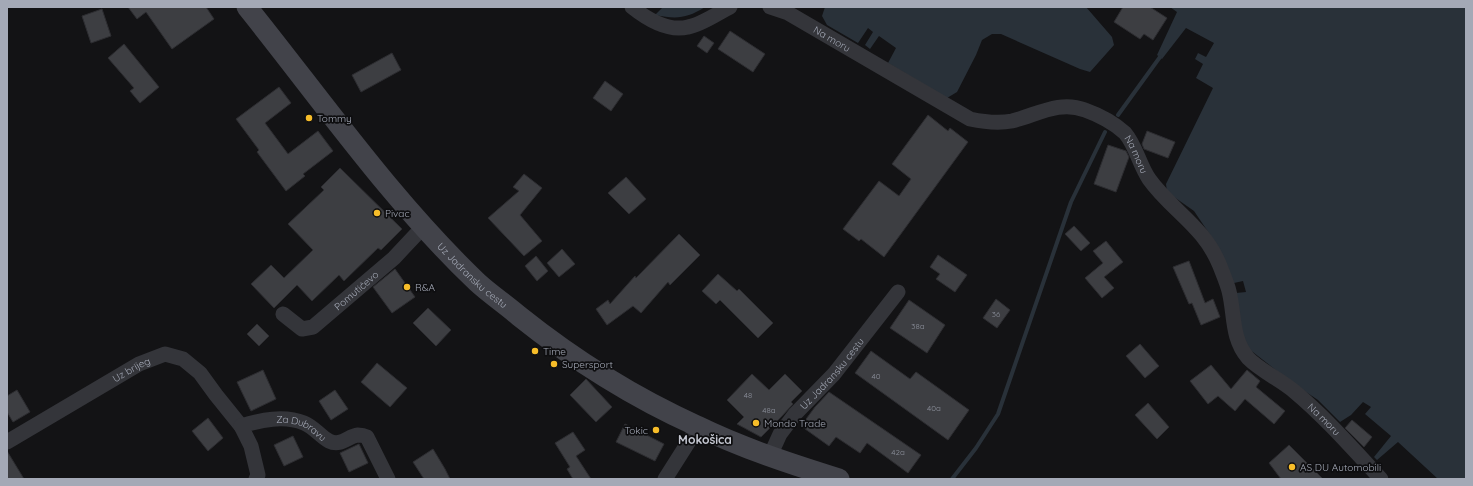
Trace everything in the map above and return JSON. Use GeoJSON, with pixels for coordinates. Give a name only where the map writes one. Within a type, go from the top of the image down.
{"type":"FeatureCollection","features":[{"type":"Feature","properties":{"kind":"main road","name":"Uz Jadransku cestu"},"geometry":{"type":"LineString","coordinates":[[247,7],[424,226],[477,282],[548,339],[594,371],[634,394],[698,427],[770,456],[839,479]]}},
{"type":"Feature","properties":{"kind":"street"},"geometry":{"type":"LineString","coordinates":[[632,7],[643,16],[664,26],[688,27],[730,7]]}},
{"type":"Feature","properties":{"kind":"street","name":"Na moru"},"geometry":{"type":"LineString","coordinates":[[770,7],[788,13],[970,118],[992,123],[1012,121],[1047,108],[1072,106],[1102,117],[1124,132],[1131,141],[1153,183],[1197,228],[1208,242],[1219,263],[1230,292],[1234,330],[1239,345],[1248,358],[1313,407],[1381,479]]}},
{"type":"Feature","properties":{"kind":"street","name":"Pomutićevo"},"geometry":{"type":"LineString","coordinates":[[283,314],[302,329],[313,328],[394,258],[424,226]]}},
{"type":"Feature","properties":{"kind":"street","name":"Uz Jadransku cestu"},"geometry":{"type":"LineString","coordinates":[[770,456],[780,434],[795,414],[834,374],[898,292]]}},
{"type":"Feature","properties":{"kind":"street","name":"Uz brijeg"},"geometry":{"type":"LineString","coordinates":[[7,442],[139,364],[165,354],[183,359],[200,373],[241,426]]}},
{"type":"Feature","properties":{"kind":"street","name":"Za Dubravu"},"geometry":{"type":"LineString","coordinates":[[241,426],[263,420],[284,419],[304,423],[319,432],[329,441],[342,443],[357,435],[367,437],[388,479]]}},
{"type":"Feature","properties":{"kind":"street"},"geometry":{"type":"LineString","coordinates":[[241,426],[251,446],[258,475],[256,479]]}},
{"type":"Feature","properties":{"kind":"street"},"geometry":{"type":"LineString","coordinates":[[665,479],[698,427]]}},
{"type":"Feature","properties":{"kind":"shaded area"},"geometry":{"type":"Polygon","coordinates":[[[663,7],[705,7],[692,14],[681,17],[655,15],[663,7]]]}},
{"type":"Feature","properties":{"kind":"shaded area"},"geometry":{"type":"Polygon","coordinates":[[[825,7],[1086,7],[1112,37],[1114,45],[1090,72],[1001,34],[992,34],[982,40],[957,92],[947,98],[888,63],[896,48],[879,36],[870,49],[865,45],[873,32],[868,28],[858,43],[827,25],[822,16],[825,7]]]}},
{"type":"Feature","properties":{"kind":"shaded area"},"geometry":{"type":"Polygon","coordinates":[[[1170,7],[1466,7],[1466,479],[1438,479],[1398,442],[1377,460],[1374,457],[1391,436],[1365,414],[1371,407],[1363,402],[1351,415],[1340,422],[1318,400],[1291,382],[1249,349],[1239,327],[1236,293],[1246,292],[1243,281],[1234,283],[1215,242],[1194,211],[1167,192],[1166,184],[1213,88],[1196,78],[1203,64],[1195,59],[1198,53],[1206,57],[1214,43],[1186,28],[1162,59],[1157,55],[1177,12],[1170,7]]]}},
{"type":"Feature","properties":{"kind":"building"},"geometry":{"type":"Polygon","coordinates":[[[128,7],[206,7],[214,19],[172,49],[146,12],[137,19],[128,7]]]}},
{"type":"Feature","properties":{"kind":"building"},"geometry":{"type":"Polygon","coordinates":[[[1123,7],[1150,7],[1167,18],[1153,40],[1144,34],[1140,39],[1114,22],[1123,7]]]}},
{"type":"Feature","properties":{"kind":"building"},"geometry":{"type":"Polygon","coordinates":[[[102,9],[111,36],[91,43],[82,16],[102,9]]]}},
{"type":"Feature","properties":{"kind":"building"},"geometry":{"type":"Polygon","coordinates":[[[730,31],[765,54],[753,72],[718,49],[730,31]]]}},
{"type":"Feature","properties":{"kind":"building"},"geometry":{"type":"Polygon","coordinates":[[[704,36],[714,43],[707,53],[697,46],[704,36]]]}},
{"type":"Feature","properties":{"kind":"building"},"geometry":{"type":"Polygon","coordinates":[[[124,44],[159,87],[140,103],[130,91],[134,88],[108,58],[124,44]]]}},
{"type":"Feature","properties":{"kind":"building"},"geometry":{"type":"Polygon","coordinates":[[[392,53],[401,70],[361,92],[352,75],[392,53]]]}},
{"type":"Feature","properties":{"kind":"building"},"geometry":{"type":"Polygon","coordinates":[[[605,81],[623,94],[611,111],[593,98],[605,81]]]}},
{"type":"Feature","properties":{"kind":"building"},"geometry":{"type":"Polygon","coordinates":[[[279,87],[291,103],[265,123],[288,154],[318,131],[333,151],[303,174],[305,176],[286,191],[257,152],[259,150],[236,119],[279,87]]]}},
{"type":"Feature","properties":{"kind":"building"},"geometry":{"type":"Polygon","coordinates":[[[928,115],[948,131],[950,128],[968,142],[884,257],[861,239],[859,241],[843,229],[879,181],[899,196],[911,179],[892,164],[928,115]]]}},
{"type":"Feature","properties":{"kind":"building"},"geometry":{"type":"Polygon","coordinates":[[[1147,131],[1175,142],[1168,158],[1144,149],[1142,144],[1147,131]]]}},
{"type":"Feature","properties":{"kind":"building"},"geometry":{"type":"Polygon","coordinates":[[[1108,145],[1126,151],[1129,157],[1116,192],[1094,184],[1108,145]]]}},
{"type":"Feature","properties":{"kind":"building"},"geometry":{"type":"Polygon","coordinates":[[[340,168],[402,229],[381,250],[378,248],[344,281],[339,275],[312,301],[297,285],[274,308],[251,284],[271,265],[284,278],[313,250],[288,224],[324,190],[321,187],[340,168]]]}},
{"type":"Feature","properties":{"kind":"building"},"geometry":{"type":"Polygon","coordinates":[[[524,174],[542,188],[520,215],[542,241],[524,256],[488,218],[519,191],[513,187],[524,174]]]}},
{"type":"Feature","properties":{"kind":"building"},"geometry":{"type":"Polygon","coordinates":[[[626,177],[646,199],[629,214],[608,193],[626,177]]]}},
{"type":"Feature","properties":{"kind":"building"},"geometry":{"type":"Polygon","coordinates":[[[1074,226],[1090,243],[1081,251],[1065,234],[1074,226]]]}},
{"type":"Feature","properties":{"kind":"building"},"geometry":{"type":"Polygon","coordinates":[[[679,234],[700,255],[670,285],[668,282],[641,313],[633,306],[607,325],[596,309],[608,300],[610,304],[635,276],[636,278],[679,234]]]}},
{"type":"Feature","properties":{"kind":"building"},"geometry":{"type":"Polygon","coordinates":[[[1106,241],[1123,262],[1104,277],[1114,288],[1102,298],[1085,278],[1103,263],[1093,251],[1106,241]]]}},
{"type":"Feature","properties":{"kind":"building"},"geometry":{"type":"Polygon","coordinates":[[[562,249],[575,264],[559,277],[547,263],[562,249]]]}},
{"type":"Feature","properties":{"kind":"building"},"geometry":{"type":"Polygon","coordinates":[[[938,255],[967,275],[955,292],[936,279],[940,274],[930,267],[938,255]]]}},
{"type":"Feature","properties":{"kind":"building"},"geometry":{"type":"Polygon","coordinates":[[[536,256],[548,271],[537,281],[525,266],[536,256]]]}},
{"type":"Feature","properties":{"kind":"building"},"geometry":{"type":"Polygon","coordinates":[[[1189,261],[1205,303],[1213,299],[1220,317],[1201,325],[1192,303],[1189,304],[1173,267],[1189,261]]]}},
{"type":"Feature","properties":{"kind":"building"},"geometry":{"type":"Polygon","coordinates":[[[395,269],[415,297],[392,313],[373,287],[395,269]]]}},
{"type":"Feature","properties":{"kind":"building"},"geometry":{"type":"Polygon","coordinates":[[[718,274],[737,291],[739,289],[773,323],[758,338],[720,300],[716,304],[702,291],[718,274]]]}},
{"type":"Feature","properties":{"kind":"building"},"geometry":{"type":"Polygon","coordinates":[[[996,299],[1010,310],[997,328],[983,318],[996,299]]]}},
{"type":"Feature","properties":{"kind":"building"},"geometry":{"type":"Polygon","coordinates":[[[909,300],[945,325],[927,353],[890,328],[909,300]]]}},
{"type":"Feature","properties":{"kind":"building"},"geometry":{"type":"Polygon","coordinates":[[[428,308],[451,330],[436,346],[413,323],[428,308]]]}},
{"type":"Feature","properties":{"kind":"building"},"geometry":{"type":"Polygon","coordinates":[[[257,324],[269,336],[259,346],[247,334],[257,324]]]}},
{"type":"Feature","properties":{"kind":"building"},"geometry":{"type":"Polygon","coordinates":[[[1140,344],[1159,366],[1145,378],[1126,356],[1140,344]]]}},
{"type":"Feature","properties":{"kind":"building"},"geometry":{"type":"Polygon","coordinates":[[[871,351],[910,379],[916,372],[969,410],[948,440],[855,373],[871,351]]]}},
{"type":"Feature","properties":{"kind":"building"},"geometry":{"type":"Polygon","coordinates":[[[377,363],[407,388],[390,407],[361,382],[377,363]]]}},
{"type":"Feature","properties":{"kind":"building"},"geometry":{"type":"Polygon","coordinates":[[[1211,365],[1231,389],[1247,370],[1260,381],[1256,387],[1285,411],[1274,424],[1245,399],[1235,411],[1218,396],[1208,404],[1190,381],[1211,365]]]}},
{"type":"Feature","properties":{"kind":"building"},"geometry":{"type":"Polygon","coordinates":[[[263,370],[276,399],[251,411],[237,382],[263,370]]]}},
{"type":"Feature","properties":{"kind":"building"},"geometry":{"type":"Polygon","coordinates":[[[752,374],[769,390],[785,374],[802,391],[791,402],[793,404],[761,437],[737,424],[744,417],[727,400],[752,374]]]}},
{"type":"Feature","properties":{"kind":"building"},"geometry":{"type":"Polygon","coordinates":[[[586,379],[612,407],[596,422],[570,395],[586,379]]]}},
{"type":"Feature","properties":{"kind":"building"},"geometry":{"type":"Polygon","coordinates":[[[17,390],[30,412],[13,422],[7,412],[7,396],[17,390]]]}},
{"type":"Feature","properties":{"kind":"building"},"geometry":{"type":"Polygon","coordinates":[[[335,390],[348,409],[331,420],[319,401],[335,390]]]}},
{"type":"Feature","properties":{"kind":"building"},"geometry":{"type":"Polygon","coordinates":[[[829,392],[921,455],[908,473],[867,443],[860,453],[836,437],[829,446],[801,426],[815,407],[829,392]]]}},
{"type":"Feature","properties":{"kind":"building"},"geometry":{"type":"Polygon","coordinates":[[[1148,403],[1169,427],[1157,439],[1135,415],[1148,403]]]}},
{"type":"Feature","properties":{"kind":"building"},"geometry":{"type":"Polygon","coordinates":[[[208,418],[223,438],[208,451],[192,431],[208,418]]]}},
{"type":"Feature","properties":{"kind":"building"},"geometry":{"type":"Polygon","coordinates":[[[1352,420],[1372,437],[1364,447],[1345,428],[1352,420]]]}},
{"type":"Feature","properties":{"kind":"building"},"geometry":{"type":"Polygon","coordinates":[[[625,424],[664,444],[655,461],[616,442],[625,424]]]}},
{"type":"Feature","properties":{"kind":"building"},"geometry":{"type":"Polygon","coordinates":[[[573,432],[585,450],[576,456],[591,479],[573,479],[567,469],[570,467],[555,443],[573,432]]]}},
{"type":"Feature","properties":{"kind":"building"},"geometry":{"type":"Polygon","coordinates":[[[293,436],[303,457],[284,466],[274,445],[293,436]]]}},
{"type":"Feature","properties":{"kind":"building"},"geometry":{"type":"Polygon","coordinates":[[[359,444],[368,463],[349,472],[340,453],[359,444]]]}},
{"type":"Feature","properties":{"kind":"building","name":"AS DU Automobili"},"geometry":{"type":"Polygon","coordinates":[[[1289,445],[1323,479],[1281,479],[1269,463],[1289,445]]]}},
{"type":"Feature","properties":{"kind":"building"},"geometry":{"type":"Polygon","coordinates":[[[433,449],[450,479],[424,479],[413,462],[433,449]]]}},
{"type":"Feature","properties":{"kind":"building"},"geometry":{"type":"Polygon","coordinates":[[[7,451],[24,479],[7,479],[7,451]]]}},
{"type":"Feature","properties":{"kind":"waterway"},"geometry":{"type":"LineString","coordinates":[[1118,115],[1160,57]]}},
{"type":"Feature","properties":{"kind":"waterway"},"geometry":{"type":"LineString","coordinates":[[952,479],[976,448],[998,414],[1071,202],[1105,132]]}},
{"type":"Feature","properties":{"kind":"place","name":"Tommy"},"geometry":{"type":"Point","coordinates":[309,118]}},
{"type":"Feature","properties":{"kind":"place","name":"Pivac"},"geometry":{"type":"Point","coordinates":[377,213]}},
{"type":"Feature","properties":{"kind":"place","name":"R&A"},"geometry":{"type":"Point","coordinates":[407,287]}},
{"type":"Feature","properties":{"kind":"place","name":"Time"},"geometry":{"type":"Point","coordinates":[535,351]}},
{"type":"Feature","properties":{"kind":"place","name":"Supersport"},"geometry":{"type":"Point","coordinates":[554,364]}},
{"type":"Feature","properties":{"kind":"place","name":"Mondo Trade"},"geometry":{"type":"Point","coordinates":[756,423]}},
{"type":"Feature","properties":{"kind":"place","name":"Tokic"},"geometry":{"type":"Point","coordinates":[656,430]}},
{"type":"Feature","properties":{"kind":"place","name":"AS DU Automobili"},"geometry":{"type":"Point","coordinates":[1292,467]}},
{"type":"Feature","properties":{"kind":"district","name":"Mokošica"},"geometry":{"type":"Point","coordinates":[705,440]}}]}
